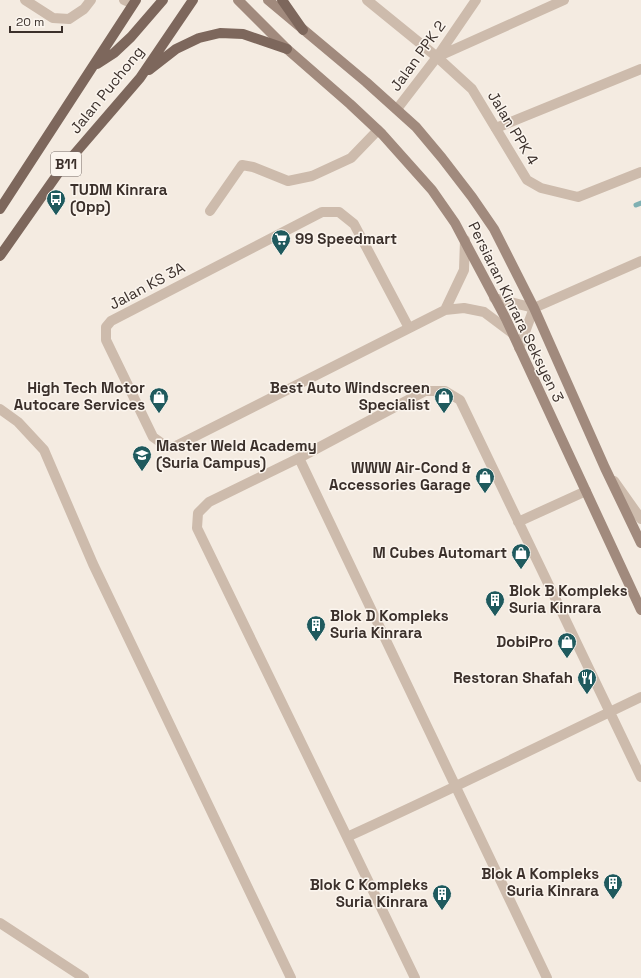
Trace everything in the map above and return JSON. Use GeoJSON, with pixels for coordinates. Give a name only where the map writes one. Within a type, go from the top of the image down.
{"type":"FeatureCollection","features":[{"type":"Feature","properties":{"kind":"main road"},"geometry":{"type":"LineString","coordinates":[[93,66],[114,53],[131,37],[163,0]]}},
{"type":"Feature","properties":{"kind":"main road","name":"Jalan Puchong"},"geometry":{"type":"LineString","coordinates":[[0,256],[59,172],[140,78],[193,0]]}},
{"type":"Feature","properties":{"kind":"main road","name":"Persiaran Kinrara Seksyen 3"},"geometry":{"type":"LineString","coordinates":[[238,0],[287,49],[378,130],[432,190],[455,224],[465,240],[512,333],[641,610]]}},
{"type":"Feature","properties":{"kind":"main road","name":"Persiaran Kinrara Seksyen 3"},"geometry":{"type":"LineString","coordinates":[[268,0],[366,82],[416,128],[442,158],[494,229],[534,308],[605,468],[641,543]]}},
{"type":"Feature","properties":{"kind":"main road"},"geometry":{"type":"LineString","coordinates":[[282,0],[303,30]]}},
{"type":"Feature","properties":{"kind":"main road","name":"Jalan Puchong"},"geometry":{"type":"LineString","coordinates":[[0,209],[93,66],[131,1]]}},
{"type":"Feature","properties":{"kind":"main road"},"geometry":{"type":"LineString","coordinates":[[140,78],[176,48],[199,38],[220,33],[243,34],[287,49]]}},
{"type":"Feature","properties":{"kind":"street"},"geometry":{"type":"LineString","coordinates":[[25,0],[53,18],[70,18],[84,10],[91,0]]}},
{"type":"Feature","properties":{"kind":"street","name":"Jalan PPK 4"},"geometry":{"type":"LineString","coordinates":[[367,0],[437,57],[472,89],[527,180],[541,188],[578,197],[641,172]]}},
{"type":"Feature","properties":{"kind":"street","name":"Jalan PPK 2"},"geometry":{"type":"LineString","coordinates":[[397,109],[437,57],[476,0]]}},
{"type":"Feature","properties":{"kind":"street"},"geometry":{"type":"LineString","coordinates":[[437,57],[564,0]]}},
{"type":"Feature","properties":{"kind":"street"},"geometry":{"type":"LineString","coordinates":[[496,128],[641,68]]}},
{"type":"Feature","properties":{"kind":"street"},"geometry":{"type":"LineString","coordinates":[[210,211],[242,165],[253,167],[288,181],[312,176],[350,158],[378,130]]}},
{"type":"Feature","properties":{"kind":"street","name":"Jalan KS 3A"},"geometry":{"type":"LineString","coordinates":[[409,328],[354,224],[339,212],[322,212],[112,321],[106,326],[106,340],[153,437],[166,447],[174,447],[445,310],[464,308],[484,312],[512,333]]}},
{"type":"Feature","properties":{"kind":"street"},"geometry":{"type":"LineString","coordinates":[[445,310],[464,270],[465,240]]}},
{"type":"Feature","properties":{"kind":"street"},"geometry":{"type":"LineString","coordinates":[[494,298],[534,308],[641,260]]}},
{"type":"Feature","properties":{"kind":"street"},"geometry":{"type":"LineString","coordinates":[[519,348],[534,308]]}},
{"type":"Feature","properties":{"kind":"street"},"geometry":{"type":"LineString","coordinates":[[415,978],[197,528],[198,514],[209,502],[298,458],[426,391],[445,391],[460,400],[641,777]]}},
{"type":"Feature","properties":{"kind":"street"},"geometry":{"type":"LineString","coordinates":[[0,409],[18,422],[44,450],[93,564],[291,978]]}},
{"type":"Feature","properties":{"kind":"street"},"geometry":{"type":"LineString","coordinates":[[298,458],[547,978]]}},
{"type":"Feature","properties":{"kind":"street"},"geometry":{"type":"LineString","coordinates":[[605,468],[641,518]]}},
{"type":"Feature","properties":{"kind":"street"},"geometry":{"type":"LineString","coordinates":[[518,522],[586,491]]}},
{"type":"Feature","properties":{"kind":"street"},"geometry":{"type":"LineString","coordinates":[[347,837],[641,697]]}},
{"type":"Feature","properties":{"kind":"street"},"geometry":{"type":"LineString","coordinates":[[0,923],[84,978]]}},
{"type":"Feature","properties":{"kind":"waterway"},"geometry":{"type":"LineString","coordinates":[[636,205],[641,203]]}},
{"type":"Feature","properties":{"kind":"place","name":"TUDM Kinrara (Opp)"},"geometry":{"type":"Point","coordinates":[56,216]}},
{"type":"Feature","properties":{"kind":"place","name":"99 Speedmart"},"geometry":{"type":"Point","coordinates":[281,256]}},
{"type":"Feature","properties":{"kind":"place","name":"High Tech Motor Autocare Services"},"geometry":{"type":"Point","coordinates":[159,414]}},
{"type":"Feature","properties":{"kind":"place","name":"Best Auto Windscreen Specialist"},"geometry":{"type":"Point","coordinates":[444,414]}},
{"type":"Feature","properties":{"kind":"place","name":"Master Weld Academy (Suria Campus)"},"geometry":{"type":"Point","coordinates":[142,472]}},
{"type":"Feature","properties":{"kind":"place","name":"WWW Air-Cond & Accessories Garage"},"geometry":{"type":"Point","coordinates":[485,494]}},
{"type":"Feature","properties":{"kind":"place","name":"M Cubes Automart"},"geometry":{"type":"Point","coordinates":[521,570]}},
{"type":"Feature","properties":{"kind":"place","name":"Blok B Kompleks Suria Kinrara"},"geometry":{"type":"Point","coordinates":[495,617]}},
{"type":"Feature","properties":{"kind":"place","name":"Blok D Kompleks Suria Kinrara"},"geometry":{"type":"Point","coordinates":[316,642]}},
{"type":"Feature","properties":{"kind":"place","name":"DobiPro"},"geometry":{"type":"Point","coordinates":[567,659]}},
{"type":"Feature","properties":{"kind":"place","name":"Restoran Shafah"},"geometry":{"type":"Point","coordinates":[587,695]}},
{"type":"Feature","properties":{"kind":"place","name":"Blok A Kompleks Suria Kinrara"},"geometry":{"type":"Point","coordinates":[613,900]}},
{"type":"Feature","properties":{"kind":"place","name":"Blok C Kompleks Suria Kinrara"},"geometry":{"type":"Point","coordinates":[442,911]}}]}
